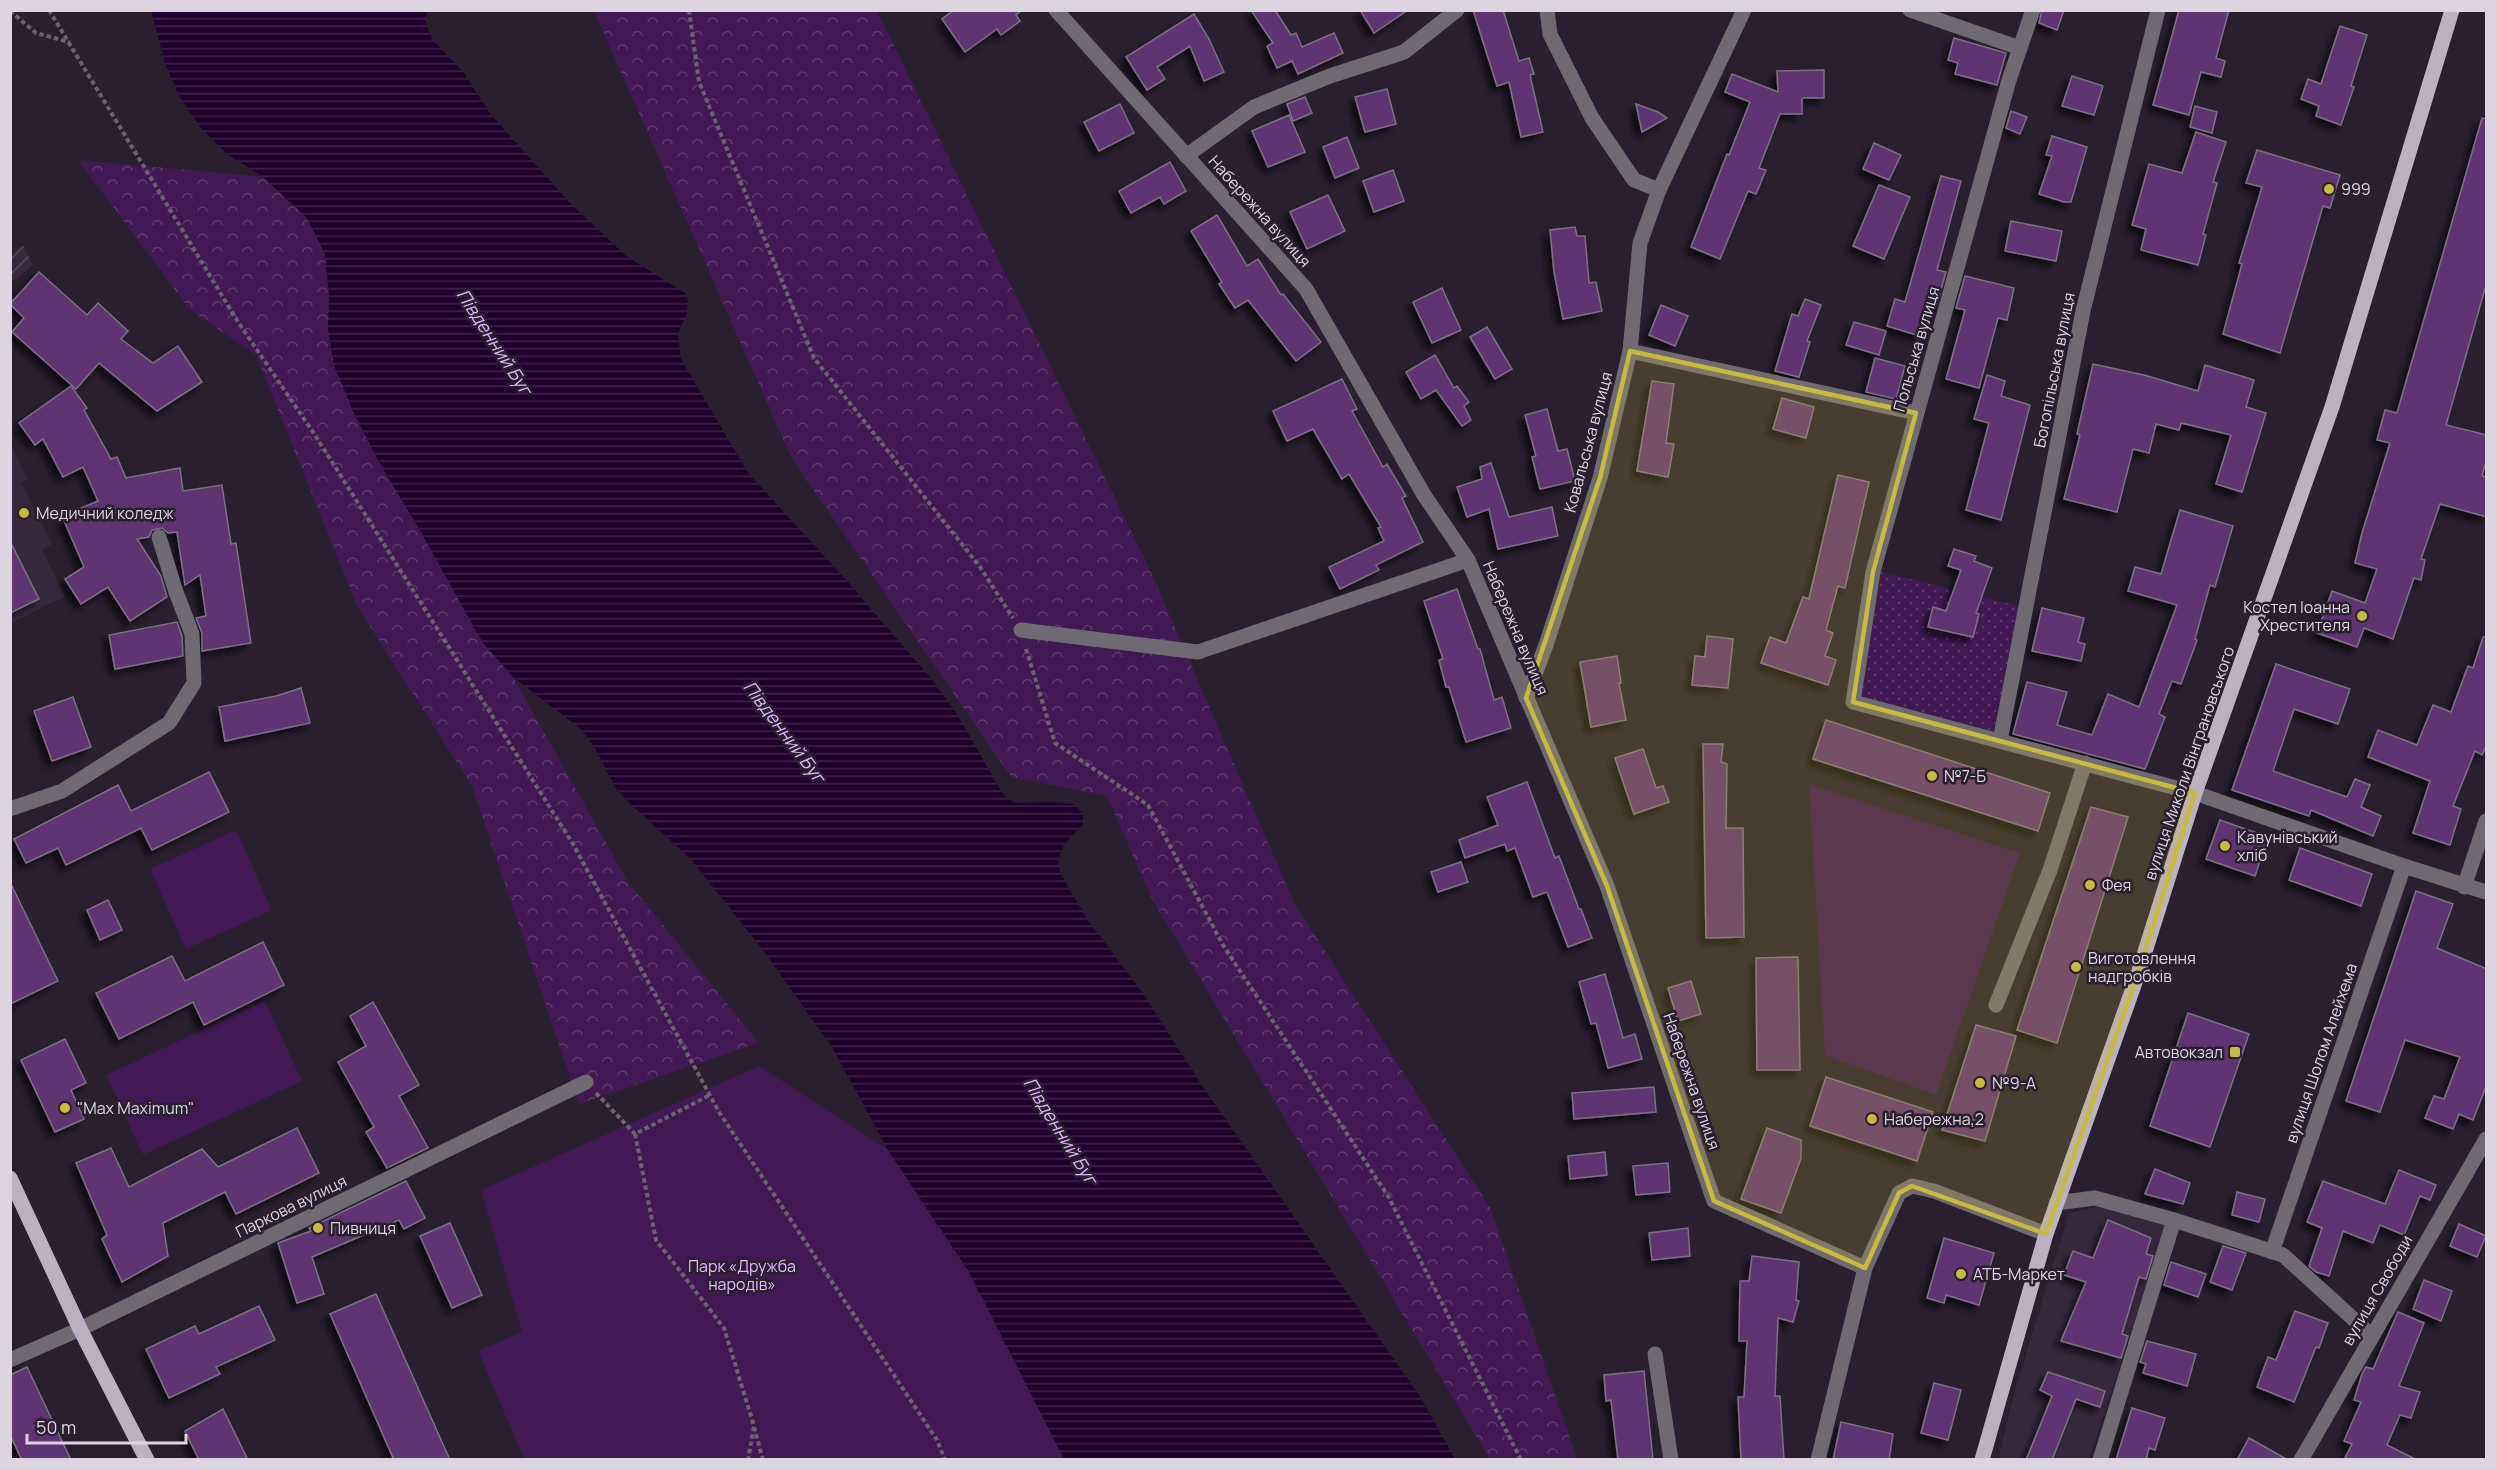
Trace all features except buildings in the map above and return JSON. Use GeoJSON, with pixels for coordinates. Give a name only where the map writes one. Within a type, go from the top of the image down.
{"type":"FeatureCollection","features":[{"type":"Feature","properties":{"kind":"main road","name":"вулиця Миколи Вінграновського"},"geometry":{"type":"LineString","coordinates":[[1982,1460],[2056,1203],[2138,974],[2195,793],[2332,406],[2452,10]]}},
{"type":"Feature","properties":{"kind":"main road"},"geometry":{"type":"LineString","coordinates":[[10,1178],[80,1329],[147,1460]]}},
{"type":"Feature","properties":{"kind":"street","name":"Набережна вулиця"},"geometry":{"type":"LineString","coordinates":[[1056,10],[1306,289],[1424,495],[1468,560],[1607,886],[1714,1201],[1864,1268]]}},
{"type":"Feature","properties":{"kind":"street"},"geometry":{"type":"LineString","coordinates":[[1186,156],[1254,107],[1330,76],[1404,52],[1457,10]]}},
{"type":"Feature","properties":{"kind":"street"},"geometry":{"type":"LineString","coordinates":[[1547,10],[1550,34],[1592,118],[1634,180],[1659,190]]}},
{"type":"Feature","properties":{"kind":"street","name":"Ковальська вулиця"},"geometry":{"type":"LineString","coordinates":[[1526,698],[1546,645],[1600,478],[1630,351],[1640,243],[1659,190],[1744,10]]}},
{"type":"Feature","properties":{"kind":"street"},"geometry":{"type":"LineString","coordinates":[[1910,10],[2020,48]]}},
{"type":"Feature","properties":{"kind":"street","name":"Польська вулиця"},"geometry":{"type":"LineString","coordinates":[[2000,741],[1853,702],[1873,572],[1916,413],[2020,48],[2033,10]]}},
{"type":"Feature","properties":{"kind":"street","name":"Богопільська вулиця"},"geometry":{"type":"LineString","coordinates":[[2000,741],[2083,311],[2158,10]]}},
{"type":"Feature","properties":{"kind":"street"},"geometry":{"type":"LineString","coordinates":[[1630,351],[1916,413]]}},
{"type":"Feature","properties":{"kind":"street"},"geometry":{"type":"LineString","coordinates":[[10,809],[62,791],[169,723],[194,683],[192,634],[159,537]]}},
{"type":"Feature","properties":{"kind":"street"},"geometry":{"type":"LineString","coordinates":[[1021,630],[1198,652],[1468,560]]}},
{"type":"Feature","properties":{"kind":"street"},"geometry":{"type":"LineString","coordinates":[[2000,741],[2195,793],[2404,866],[2487,892]]}},
{"type":"Feature","properties":{"kind":"street"},"geometry":{"type":"LineString","coordinates":[[1996,1005],[2050,870],[2085,763]]}},
{"type":"Feature","properties":{"kind":"street"},"geometry":{"type":"LineString","coordinates":[[2464,886],[2487,821]]}},
{"type":"Feature","properties":{"kind":"street","name":"вулиця Шолом Алейхема"},"geometry":{"type":"LineString","coordinates":[[2272,1252],[2404,866]]}},
{"type":"Feature","properties":{"kind":"street","name":"Паркова вулиця"},"geometry":{"type":"LineString","coordinates":[[10,1360],[80,1329],[585,1082]]}},
{"type":"Feature","properties":{"kind":"street","name":"вулиця Свободи"},"geometry":{"type":"LineString","coordinates":[[2301,1460],[2371,1335],[2487,1139]]}},
{"type":"Feature","properties":{"kind":"street"},"geometry":{"type":"LineString","coordinates":[[1818,1460],[1864,1268],[1899,1193],[1912,1186],[1934,1191],[2046,1234]]}},
{"type":"Feature","properties":{"kind":"street"},"geometry":{"type":"LineString","coordinates":[[2056,1203],[2096,1198],[2283,1255],[2371,1335]]}},
{"type":"Feature","properties":{"kind":"street"},"geometry":{"type":"LineString","coordinates":[[2100,1460],[2174,1220]]}},
{"type":"Feature","properties":{"kind":"street"},"geometry":{"type":"LineString","coordinates":[[1654,1354],[1671,1460]]}},
{"type":"Feature","properties":{"kind":"path"},"geometry":{"type":"LineString","coordinates":[[49,10],[238,322],[315,435],[573,844],[710,1095],[937,1440],[945,1460]]}},
{"type":"Feature","properties":{"kind":"path"},"geometry":{"type":"LineString","coordinates":[[689,10],[699,82],[814,358],[980,567],[1021,630],[1054,743],[1148,805],[1223,945],[1388,1196],[1521,1460]]}},
{"type":"Feature","properties":{"kind":"path"},"geometry":{"type":"LineString","coordinates":[[10,11],[36,33],[69,42]]}},
{"type":"Feature","properties":{"kind":"path"},"geometry":{"type":"LineString","coordinates":[[585,1082],[635,1134],[656,1240],[724,1328],[763,1460]]}},
{"type":"Feature","properties":{"kind":"path"},"geometry":{"type":"LineString","coordinates":[[635,1134],[710,1095]]}},
{"type":"Feature","properties":{"kind":"path"},"geometry":{"type":"LineString","coordinates":[[748,1460],[754,1426]]}},
{"type":"Feature","properties":{"kind":"highlighted area"},"geometry":{"type":"Polygon","coordinates":[[[1630,351],[1916,413],[1873,572],[1853,702],[2195,793],[2138,974],[2046,1234],[1912,1186],[1899,1193],[1865,1268],[1714,1201],[1607,886],[1526,698],[1600,478],[1630,351]]]}},
{"type":"Feature","properties":{"kind":"shaded area"},"geometry":{"type":"Polygon","coordinates":[[[23,245],[33,265],[11,283],[11,254],[23,245]]]}},
{"type":"Feature","properties":{"kind":"shaded area","name":"Медичний коледж"},"geometry":{"type":"Polygon","coordinates":[[[10,443],[28,479],[21,483],[52,544],[42,550],[65,596],[11,623],[10,443]]]}},
{"type":"Feature","properties":{"kind":"shaded area"},"geometry":{"type":"Polygon","coordinates":[[[2097,1207],[2135,1211],[2168,1219],[2089,1459],[1998,1460],[2015,1390],[2069,1213],[2097,1207]]]}},
{"type":"Feature","properties":{"kind":"green space"},"geometry":{"type":"Polygon","coordinates":[[[594,11],[877,11],[1150,570],[1294,903],[1491,1209],[1577,1459],[1490,1459],[1152,899],[1107,796],[1011,777],[791,457],[594,11]]]}},
{"type":"Feature","properties":{"kind":"green space"},"geometry":{"type":"Polygon","coordinates":[[[78,160],[263,177],[307,218],[325,254],[329,296],[328,329],[353,411],[379,462],[483,643],[513,677],[628,882],[759,1043],[579,1104],[472,786],[357,606],[256,355],[190,310],[78,160]]]}},
{"type":"Feature","properties":{"kind":"green space"},"geometry":{"type":"Polygon","coordinates":[[[1878,571],[2019,606],[1994,731],[1860,699],[1878,571]]]}},
{"type":"Feature","properties":{"kind":"green space"},"geometry":{"type":"Polygon","coordinates":[[[1809,784],[2020,853],[1936,1095],[1825,1055],[1809,784]]]}},
{"type":"Feature","properties":{"kind":"green space"},"geometry":{"type":"Polygon","coordinates":[[[236,830],[272,910],[186,949],[150,869],[236,830]]]}},
{"type":"Feature","properties":{"kind":"green space"},"geometry":{"type":"Polygon","coordinates":[[[265,1001],[302,1081],[143,1155],[106,1075],[265,1001]]]}},
{"type":"Feature","properties":{"kind":"green space","name":"Парк «Дружба народів»"},"geometry":{"type":"Polygon","coordinates":[[[759,1066],[888,1150],[969,1272],[1064,1459],[524,1459],[478,1351],[522,1332],[481,1190],[759,1066]]]}},
{"type":"Feature","properties":{"kind":"water","name":"Південний Буг"},"geometry":{"type":"Polygon","coordinates":[[[151,11],[427,11],[426,23],[432,39],[464,73],[489,112],[568,201],[626,256],[685,293],[688,301],[687,313],[678,334],[681,359],[748,473],[848,582],[933,681],[957,714],[1007,799],[1018,803],[1073,804],[1080,810],[1083,824],[1064,845],[1058,860],[1060,872],[1085,916],[1144,995],[1203,1087],[1421,1398],[1455,1459],[1064,1459],[969,1272],[888,1150],[832,1047],[763,950],[689,857],[630,804],[615,787],[595,748],[581,729],[513,677],[483,643],[379,462],[353,411],[334,366],[328,329],[329,296],[325,254],[307,218],[263,177],[226,153],[201,128],[179,96],[165,63],[151,11]]]}},
{"type":"Feature","properties":{"kind":"place","name":"999"},"geometry":{"type":"Point","coordinates":[2329,189]}},
{"type":"Feature","properties":{"kind":"place","name":"Медичний коледж"},"geometry":{"type":"Point","coordinates":[24,513]}},
{"type":"Feature","properties":{"kind":"place","name":"Костел Іоанна Хрестителя"},"geometry":{"type":"Point","coordinates":[2362,616]}},
{"type":"Feature","properties":{"kind":"place","name":"№7-Б"},"geometry":{"type":"Point","coordinates":[1932,776]}},
{"type":"Feature","properties":{"kind":"place","name":"Кавунівський хліб"},"geometry":{"type":"Point","coordinates":[2225,846]}},
{"type":"Feature","properties":{"kind":"place","name":"Фея"},"geometry":{"type":"Point","coordinates":[2090,885]}},
{"type":"Feature","properties":{"kind":"place","name":"Виготовлення надгробків"},"geometry":{"type":"Point","coordinates":[2076,967]}},
{"type":"Feature","properties":{"kind":"place","name":"Автовокзал"},"geometry":{"type":"Point","coordinates":[2235,1052]}},
{"type":"Feature","properties":{"kind":"place","name":"№9-А"},"geometry":{"type":"Point","coordinates":[1980,1083]}},
{"type":"Feature","properties":{"kind":"place","name":"\"Max Maximum\""},"geometry":{"type":"Point","coordinates":[65,1108]}},
{"type":"Feature","properties":{"kind":"place","name":"Набережна,2"},"geometry":{"type":"Point","coordinates":[1872,1119]}},
{"type":"Feature","properties":{"kind":"place","name":"Пивниця"},"geometry":{"type":"Point","coordinates":[318,1228]}},
{"type":"Feature","properties":{"kind":"place","name":"АТБ-Маркет"},"geometry":{"type":"Point","coordinates":[1961,1274]}}]}
